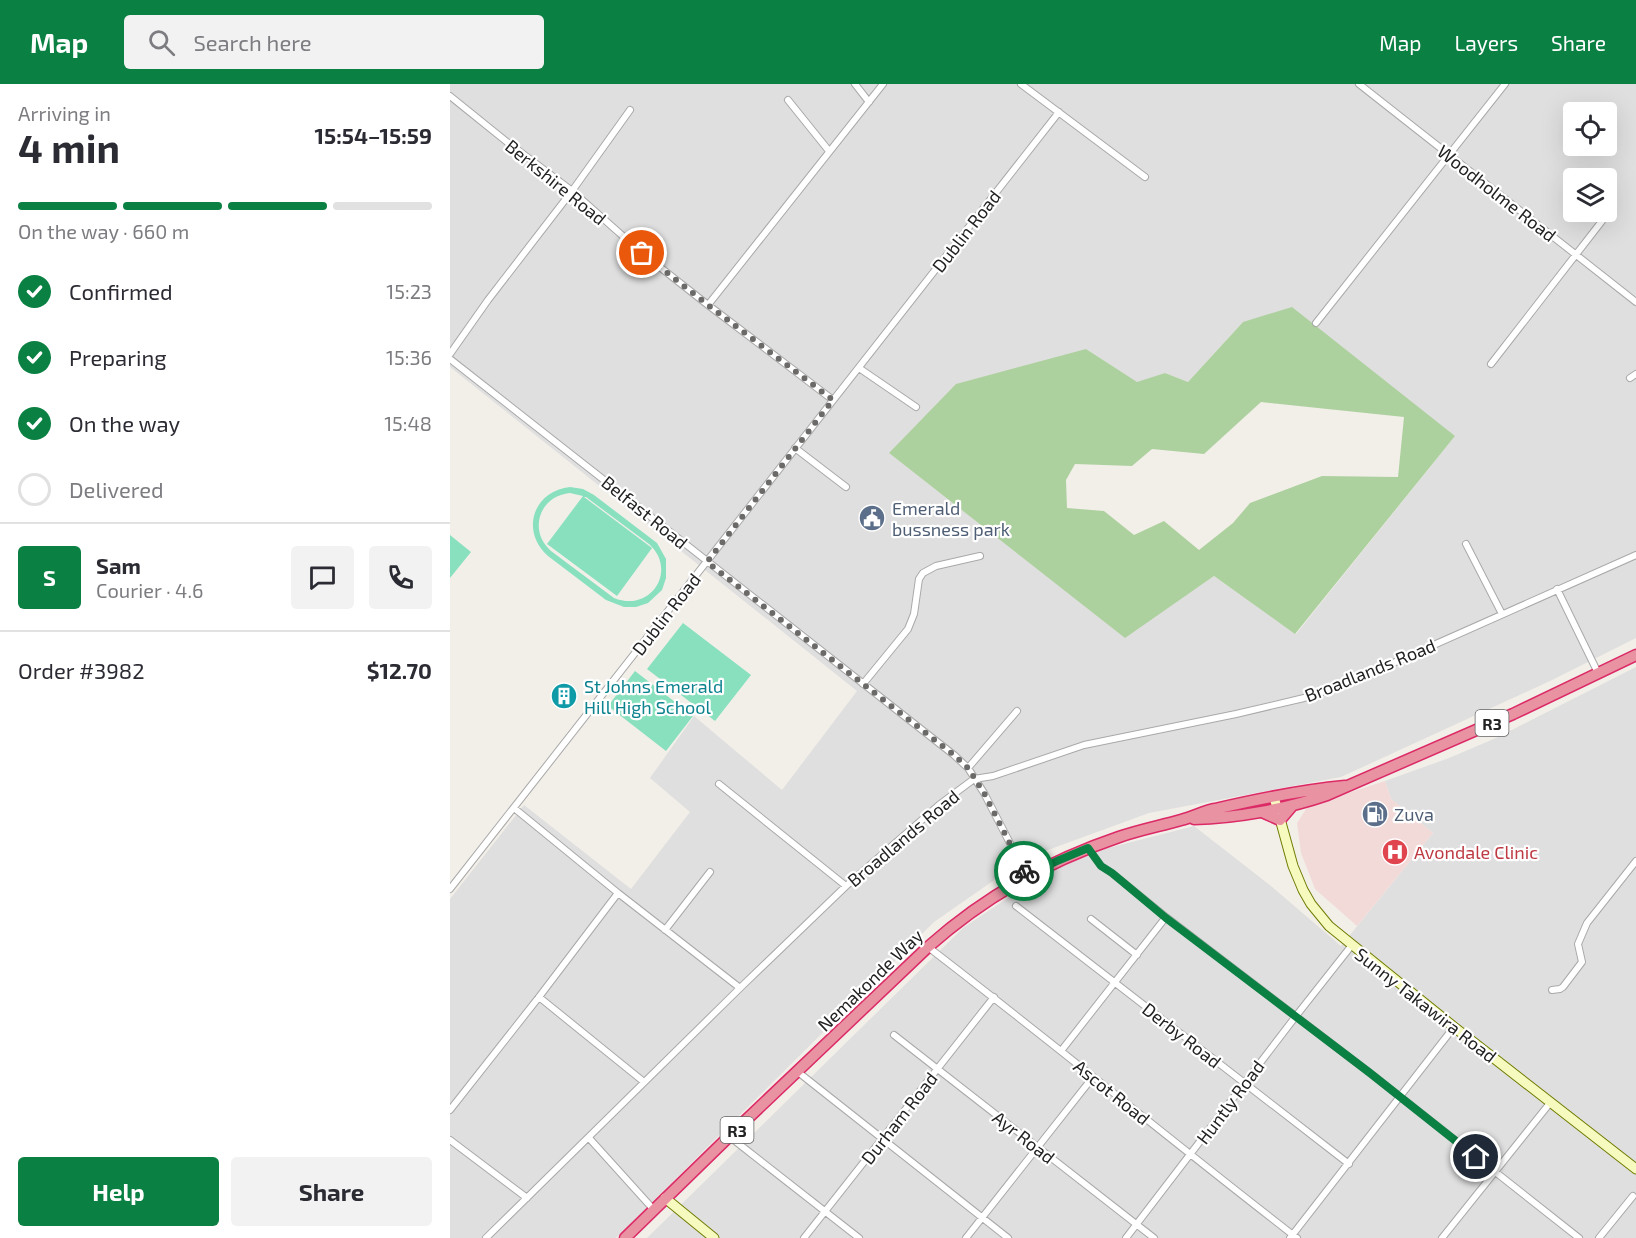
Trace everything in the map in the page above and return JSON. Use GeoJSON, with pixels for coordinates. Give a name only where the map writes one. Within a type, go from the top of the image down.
{"type":"FeatureCollection","features":[{"type":"Feature","properties":{"kind":"highway","name":"Nemakonde Way"},"geometry":{"type":"LineString","coordinates":[[1184,819],[1260,812],[1275,803],[1292,806],[1327,795],[1514,714],[1636,655]]}},
{"type":"Feature","properties":{"kind":"highway","name":"Nemakonde Way"},"geometry":{"type":"LineString","coordinates":[[625,1238],[928,947],[967,914],[1027,876],[1088,848],[1215,809],[1275,803],[1325,788],[1345,786]]}},
{"type":"Feature","properties":{"kind":"highway"},"geometry":{"type":"LineString","coordinates":[[1260,812],[1280,820],[1292,806]]}},
{"type":"Feature","properties":{"kind":"main road","name":"Sunny Takawira Road"},"geometry":{"type":"LineString","coordinates":[[1275,803],[1293,866],[1303,890],[1320,916],[1352,945],[1454,1027],[1636,1169]]}},
{"type":"Feature","properties":{"kind":"main road"},"geometry":{"type":"LineString","coordinates":[[665,1198],[714,1238]]}},
{"type":"Feature","properties":{"kind":"street"},"geometry":{"type":"LineString","coordinates":[[855,84],[869,102]]}},
{"type":"Feature","properties":{"kind":"street"},"geometry":{"type":"LineString","coordinates":[[708,305],[883,84]]}},
{"type":"Feature","properties":{"kind":"street"},"geometry":{"type":"LineString","coordinates":[[1023,84],[1145,177]]}},
{"type":"Feature","properties":{"kind":"street","name":"Woodholme Road"},"geometry":{"type":"LineString","coordinates":[[1359,84],[1636,302]]}},
{"type":"Feature","properties":{"kind":"street"},"geometry":{"type":"LineString","coordinates":[[1316,323],[1505,84]]}},
{"type":"Feature","properties":{"kind":"street","name":"Berkshire Road"},"geometry":{"type":"LineString","coordinates":[[450,96],[572,191],[642,253],[833,400]]}},
{"type":"Feature","properties":{"kind":"street"},"geometry":{"type":"LineString","coordinates":[[788,100],[829,151]]}},
{"type":"Feature","properties":{"kind":"street"},"geometry":{"type":"LineString","coordinates":[[450,354],[630,110]]}},
{"type":"Feature","properties":{"kind":"street","name":"Dublin Road"},"geometry":{"type":"LineString","coordinates":[[450,889],[1059,112]]}},
{"type":"Feature","properties":{"kind":"street"},"geometry":{"type":"LineString","coordinates":[[1491,364],[1601,222]]}},
{"type":"Feature","properties":{"kind":"street","name":"Belfast Road"},"geometry":{"type":"LineString","coordinates":[[450,359],[954,755],[968,768],[984,793],[1027,876]]}},
{"type":"Feature","properties":{"kind":"street"},"geometry":{"type":"LineString","coordinates":[[859,368],[916,407]]}},
{"type":"Feature","properties":{"kind":"street"},"geometry":{"type":"LineString","coordinates":[[795,448],[846,487]]}},
{"type":"Feature","properties":{"kind":"street"},"geometry":{"type":"LineString","coordinates":[[1466,544],[1502,614]]}},
{"type":"Feature","properties":{"kind":"street","name":"Broadlands Road"},"geometry":{"type":"LineString","coordinates":[[486,1238],[846,886],[939,805],[974,779],[993,776],[1084,745],[1304,698],[1346,684],[1636,555]]}},
{"type":"Feature","properties":{"kind":"street"},"geometry":{"type":"LineString","coordinates":[[862,684],[908,629],[914,614],[919,579],[923,573],[936,566],[980,556]]}},
{"type":"Feature","properties":{"kind":"street"},"geometry":{"type":"LineString","coordinates":[[1557,589],[1598,673]]}},
{"type":"Feature","properties":{"kind":"street"},"geometry":{"type":"LineString","coordinates":[[968,768],[1017,711]]}},
{"type":"Feature","properties":{"kind":"street"},"geometry":{"type":"LineString","coordinates":[[718,784],[846,886]]}},
{"type":"Feature","properties":{"kind":"street"},"geometry":{"type":"LineString","coordinates":[[514,808],[740,988]]}},
{"type":"Feature","properties":{"kind":"street"},"geometry":{"type":"LineString","coordinates":[[1088,848],[1101,866],[1166,918],[1401,1097],[1579,1238]]}},
{"type":"Feature","properties":{"kind":"street"},"geometry":{"type":"LineString","coordinates":[[1552,990],[1563,987],[1582,962],[1578,944],[1587,924],[1636,861]]}},
{"type":"Feature","properties":{"kind":"street"},"geometry":{"type":"LineString","coordinates":[[665,930],[710,872]]}},
{"type":"Feature","properties":{"kind":"street"},"geometry":{"type":"LineString","coordinates":[[450,1110],[618,893]]}},
{"type":"Feature","properties":{"kind":"street","name":"Derby Road"},"geometry":{"type":"LineString","coordinates":[[1016,906],[1349,1164]]}},
{"type":"Feature","properties":{"kind":"street"},"geometry":{"type":"LineString","coordinates":[[1061,1051],[1166,918]]}},
{"type":"Feature","properties":{"kind":"street"},"geometry":{"type":"LineString","coordinates":[[1091,919],[1137,955]]}},
{"type":"Feature","properties":{"kind":"street","name":"Huntly Road"},"geometry":{"type":"LineString","coordinates":[[1126,1238],[1352,945]]}},
{"type":"Feature","properties":{"kind":"street","name":"Ascot Road"},"geometry":{"type":"LineString","coordinates":[[928,947],[994,997],[1293,1237]]}},
{"type":"Feature","properties":{"kind":"street"},"geometry":{"type":"LineString","coordinates":[[539,997],[644,1082]]}},
{"type":"Feature","properties":{"kind":"street","name":"Durham Road"},"geometry":{"type":"LineString","coordinates":[[804,1238],[994,997]]}},
{"type":"Feature","properties":{"kind":"street"},"geometry":{"type":"LineString","coordinates":[[1293,1237],[1454,1027]]}},
{"type":"Feature","properties":{"kind":"street","name":"Ayr Road"},"geometry":{"type":"LineString","coordinates":[[894,1035],[1154,1238]]}},
{"type":"Feature","properties":{"kind":"street"},"geometry":{"type":"LineString","coordinates":[[798,1072],[1008,1238]]}},
{"type":"Feature","properties":{"kind":"street"},"geometry":{"type":"LineString","coordinates":[[966,1238],[1093,1077]]}},
{"type":"Feature","properties":{"kind":"street"},"geometry":{"type":"LineString","coordinates":[[1442,1238],[1550,1102]]}},
{"type":"Feature","properties":{"kind":"street"},"geometry":{"type":"LineString","coordinates":[[730,1137],[859,1238]]}},
{"type":"Feature","properties":{"kind":"street"},"geometry":{"type":"LineString","coordinates":[[589,1138],[654,1210]]}},
{"type":"Feature","properties":{"kind":"street"},"geometry":{"type":"LineString","coordinates":[[450,1140],[527,1198]]}},
{"type":"Feature","properties":{"kind":"street"},"geometry":{"type":"LineString","coordinates":[[1599,1238],[1632,1198],[1636,1206]]}},
{"type":"Feature","properties":{"kind":"shaded area"},"geometry":{"type":"Polygon","coordinates":[[[450,84],[1636,84],[1636,638],[1550,681],[1341,777],[1149,813],[1026,858],[934,922],[616,1238],[450,1238],[450,899],[524,805],[631,889],[690,812],[650,778],[694,716],[782,790],[857,691],[450,367],[450,84]],[[1243,322],[1188,382],[1165,373],[1137,383],[1086,349],[889,453],[1125,637],[1214,576],[1296,634],[1455,436],[1243,322]]]}},
{"type":"Feature","properties":{"kind":"shaded area"},"geometry":{"type":"Polygon","coordinates":[[[1636,667],[1636,1238],[647,1238],[963,928],[1046,872],[1085,854],[1194,826],[1271,886],[1341,946],[1433,833],[1391,799],[1385,781],[1496,738],[1636,667]]]}},
{"type":"Feature","properties":{"kind":"shaded area"},"geometry":{"type":"Polygon","coordinates":[[[1385,781],[1391,799],[1433,833],[1357,926],[1315,889],[1301,853],[1297,823],[1308,806],[1385,781]]]}},
{"type":"Feature","properties":{"kind":"green space"},"geometry":{"type":"Polygon","coordinates":[[[1292,307],[1455,436],[1295,634],[1214,576],[1125,638],[889,453],[956,384],[1086,349],[1137,382],[1165,373],[1188,382],[1243,322],[1292,307]],[[1261,402],[1204,454],[1152,449],[1132,466],[1075,464],[1066,480],[1067,508],[1104,511],[1134,535],[1164,521],[1199,550],[1233,523],[1250,503],[1322,476],[1398,477],[1404,417],[1261,402]]]}},
{"type":"Feature","properties":{"kind":"green space"},"geometry":{"type":"Polygon","coordinates":[[[570,487],[583,489],[657,543],[666,559],[666,578],[662,590],[648,603],[636,607],[624,607],[606,600],[548,556],[539,546],[534,535],[535,514],[539,504],[557,490],[570,487]],[[570,493],[559,496],[544,507],[539,525],[544,543],[551,551],[614,598],[627,601],[639,600],[649,594],[656,586],[660,576],[661,566],[657,554],[649,544],[586,497],[584,497],[652,548],[617,596],[547,544],[583,496],[570,493]]]}},
{"type":"Feature","properties":{"kind":"green space"},"geometry":{"type":"Polygon","coordinates":[[[450,535],[471,552],[450,578],[450,535]]]}},
{"type":"Feature","properties":{"kind":"green space"},"geometry":{"type":"Polygon","coordinates":[[[683,623],[751,675],[715,721],[647,669],[683,623]]]}},
{"type":"Feature","properties":{"kind":"green space"},"geometry":{"type":"Polygon","coordinates":[[[635,671],[693,716],[666,751],[608,706],[635,671]]]}},
{"type":"Feature","properties":{"kind":"way so far"},"geometry":{"type":"LineString","coordinates":[[642,253],[833,400],[707,562],[968,768],[984,793],[1024,871]]}},
{"type":"Feature","properties":{"kind":"place","name":"Emerald bussness park"},"geometry":{"type":"Point","coordinates":[872,518]}},
{"type":"Feature","properties":{"kind":"place","name":"St Johns Emerald Hill High School"},"geometry":{"type":"Point","coordinates":[564,696]}},
{"type":"Feature","properties":{"kind":"place","name":"Zuva"},"geometry":{"type":"Point","coordinates":[1375,814]}},
{"type":"Feature","properties":{"kind":"place","name":"Avondale Clinic"},"geometry":{"type":"Point","coordinates":[1395,852]}},
{"type":"Feature","properties":{"kind":"route"},"geometry":{"type":"LineString","coordinates":[[1024,871],[1027,876],[1088,848],[1101,866],[1166,918],[1370,1073],[1476,1157]]}}]}
